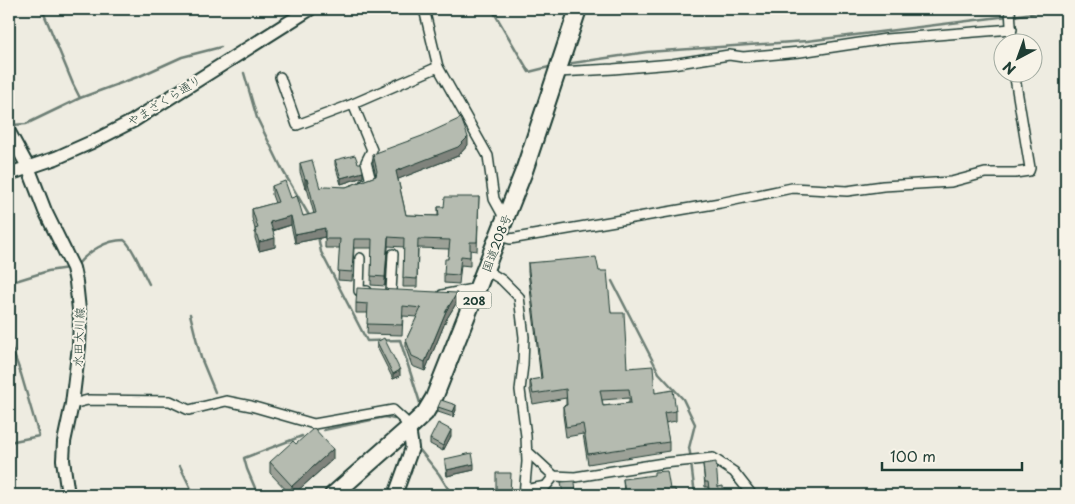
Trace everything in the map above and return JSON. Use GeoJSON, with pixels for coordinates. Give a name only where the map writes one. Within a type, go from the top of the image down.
{"type":"FeatureCollection","features":[{"type":"Feature","properties":{"kind":"highway","name":"国道208号"},"geometry":{"type":"LineString","coordinates":[[332,495],[425,413],[434,398],[524,171],[578,9]]}},
{"type":"Feature","properties":{"kind":"main road","name":"やまざくら通り"},"geometry":{"type":"LineString","coordinates":[[9,174],[92,142],[132,121],[310,9]]}},
{"type":"Feature","properties":{"kind":"main road","name":"水田大川線"},"geometry":{"type":"LineString","coordinates":[[9,132],[28,168],[73,268],[76,282],[80,319],[80,346],[72,404],[64,442],[63,460],[68,495]]}},
{"type":"Feature","properties":{"kind":"main road"},"geometry":{"type":"LineString","coordinates":[[395,495],[412,448],[409,428]]}},
{"type":"Feature","properties":{"kind":"street"},"geometry":{"type":"LineString","coordinates":[[424,9],[438,67],[462,120],[488,156],[494,199],[505,219]]}},
{"type":"Feature","properties":{"kind":"street"},"geometry":{"type":"LineString","coordinates":[[560,65],[632,68],[729,55],[743,57],[800,52],[886,39],[1012,29],[1010,9]]}},
{"type":"Feature","properties":{"kind":"street"},"geometry":{"type":"LineString","coordinates":[[280,77],[296,125],[353,104],[438,67]]}},
{"type":"Feature","properties":{"kind":"street"},"geometry":{"type":"LineString","coordinates":[[499,236],[510,239],[720,203],[792,188],[846,191],[893,185],[950,182],[985,173],[1029,171],[1016,82]]}},
{"type":"Feature","properties":{"kind":"street"},"geometry":{"type":"LineString","coordinates":[[353,104],[376,150],[366,162],[371,181],[353,187]]}},
{"type":"Feature","properties":{"kind":"street"},"geometry":{"type":"LineString","coordinates":[[360,258],[359,291],[387,292],[394,254]]}},
{"type":"Feature","properties":{"kind":"street"},"geometry":{"type":"LineString","coordinates":[[486,270],[502,280],[519,297],[524,337],[524,366],[520,390],[528,462],[524,493],[546,486],[554,476]]}},
{"type":"Feature","properties":{"kind":"street"},"geometry":{"type":"LineString","coordinates":[[435,294],[444,295],[479,288]]}},
{"type":"Feature","properties":{"kind":"street"},"geometry":{"type":"LineString","coordinates":[[72,404],[88,400],[170,401],[189,410],[226,401],[314,424],[394,410],[409,428]]}},
{"type":"Feature","properties":{"kind":"street"},"geometry":{"type":"LineString","coordinates":[[527,452],[554,476],[575,478],[664,462],[713,458],[734,472],[752,495]]}},
{"type":"Feature","properties":{"kind":"building"},"geometry":{"type":"Polygon","coordinates":[[[461,118],[468,137],[458,147],[396,171],[406,215],[439,216],[438,207],[444,207],[445,197],[479,197],[477,242],[470,242],[470,257],[461,256],[459,275],[444,274],[445,259],[448,259],[450,240],[418,239],[417,279],[403,278],[404,238],[388,237],[385,277],[371,276],[372,239],[354,239],[352,272],[338,271],[340,239],[325,239],[325,228],[295,234],[291,216],[270,222],[275,238],[259,242],[255,229],[258,228],[252,209],[278,202],[272,186],[285,181],[291,198],[297,196],[303,216],[316,213],[307,179],[305,179],[300,163],[312,160],[320,188],[326,186],[346,187],[376,176],[377,171],[373,154],[422,136],[461,118]]]}},
{"type":"Feature","properties":{"kind":"building"},"geometry":{"type":"Polygon","coordinates":[[[355,155],[358,163],[361,163],[363,172],[341,178],[335,160],[355,155]]]}},
{"type":"Feature","properties":{"kind":"building"},"geometry":{"type":"Polygon","coordinates":[[[596,257],[599,271],[607,271],[611,313],[624,313],[627,368],[653,366],[655,393],[673,390],[676,411],[664,413],[669,442],[588,454],[583,424],[566,427],[563,406],[567,405],[566,389],[533,394],[530,380],[542,378],[528,263],[596,257]],[[629,389],[600,390],[603,406],[631,403],[629,389]]]}},
{"type":"Feature","properties":{"kind":"building"},"geometry":{"type":"Polygon","coordinates":[[[357,288],[457,293],[446,311],[425,362],[412,356],[406,340],[421,308],[403,306],[402,325],[367,324],[368,304],[356,303],[357,288]]]}},
{"type":"Feature","properties":{"kind":"building"},"geometry":{"type":"Polygon","coordinates":[[[384,338],[400,370],[393,374],[377,342],[384,338]]]}},
{"type":"Feature","properties":{"kind":"building"},"geometry":{"type":"Polygon","coordinates":[[[441,400],[456,405],[453,412],[438,407],[441,400]]]}},
{"type":"Feature","properties":{"kind":"building"},"geometry":{"type":"Polygon","coordinates":[[[438,423],[451,430],[443,446],[430,439],[438,423]]]}},
{"type":"Feature","properties":{"kind":"building"},"geometry":{"type":"Polygon","coordinates":[[[314,428],[333,449],[292,486],[270,462],[293,441],[296,444],[314,428]]]}},
{"type":"Feature","properties":{"kind":"building"},"geometry":{"type":"Polygon","coordinates":[[[472,453],[474,464],[447,470],[445,459],[472,453]]]}},
{"type":"Feature","properties":{"kind":"building"},"geometry":{"type":"Polygon","coordinates":[[[716,462],[718,487],[723,486],[724,495],[710,495],[708,482],[705,482],[703,464],[716,462]]]}},
{"type":"Feature","properties":{"kind":"building"},"geometry":{"type":"Polygon","coordinates":[[[667,471],[670,489],[675,489],[676,495],[652,495],[652,489],[625,493],[623,479],[654,475],[654,472],[667,471]]]}},
{"type":"Feature","properties":{"kind":"building"},"geometry":{"type":"Polygon","coordinates":[[[496,473],[511,473],[510,495],[498,495],[496,493],[496,473]]]}},
{"type":"Feature","properties":{"kind":"building"},"geometry":{"type":"Polygon","coordinates":[[[575,481],[576,495],[563,495],[561,482],[575,481]]]}},
{"type":"Feature","properties":{"kind":"building"},"geometry":{"type":"Polygon","coordinates":[[[741,490],[742,495],[730,495],[730,492],[741,490]]]}},
{"type":"Feature","properties":{"kind":"waterway"},"geometry":{"type":"LineString","coordinates":[[42,9],[80,98]]}},
{"type":"Feature","properties":{"kind":"waterway"},"geometry":{"type":"LineString","coordinates":[[492,9],[529,72],[553,66]]}},
{"type":"Feature","properties":{"kind":"waterway"},"geometry":{"type":"LineString","coordinates":[[1013,16],[1057,9]]}},
{"type":"Feature","properties":{"kind":"waterway"},"geometry":{"type":"LineString","coordinates":[[566,64],[647,52],[807,41],[1008,16]]}},
{"type":"Feature","properties":{"kind":"waterway"},"geometry":{"type":"LineString","coordinates":[[12,125],[26,124],[80,98],[140,76],[182,57],[221,47]]}},
{"type":"Feature","properties":{"kind":"waterway"},"geometry":{"type":"LineString","coordinates":[[244,73],[257,118],[283,171],[310,217]]}},
{"type":"Feature","properties":{"kind":"waterway"},"geometry":{"type":"LineString","coordinates":[[318,236],[321,252],[367,341],[400,340],[421,406]]}},
{"type":"Feature","properties":{"kind":"waterway"},"geometry":{"type":"LineString","coordinates":[[77,265],[98,247],[117,240],[124,240],[134,254],[149,284]]}},
{"type":"Feature","properties":{"kind":"waterway"},"geometry":{"type":"LineString","coordinates":[[9,283],[48,271],[68,268]]}},
{"type":"Feature","properties":{"kind":"waterway"},"geometry":{"type":"LineString","coordinates":[[612,281],[659,373],[683,399],[695,424],[689,448],[691,458]]}},
{"type":"Feature","properties":{"kind":"waterway"},"geometry":{"type":"LineString","coordinates":[[190,314],[201,358],[215,392]]}},
{"type":"Feature","properties":{"kind":"waterway"},"geometry":{"type":"LineString","coordinates":[[9,341],[21,374],[39,436],[9,442]]}},
{"type":"Feature","properties":{"kind":"waterway"},"geometry":{"type":"LineString","coordinates":[[324,430],[385,417],[394,419]]}},
{"type":"Feature","properties":{"kind":"waterway"},"geometry":{"type":"LineString","coordinates":[[258,495],[244,458],[302,436]]}},
{"type":"Feature","properties":{"kind":"waterway"},"geometry":{"type":"LineString","coordinates":[[419,449],[439,474],[452,495]]}},
{"type":"Feature","properties":{"kind":"waterway"},"geometry":{"type":"LineString","coordinates":[[691,463],[695,495]]}},
{"type":"Feature","properties":{"kind":"waterway"},"geometry":{"type":"LineString","coordinates":[[180,466],[194,495]]}}]}
